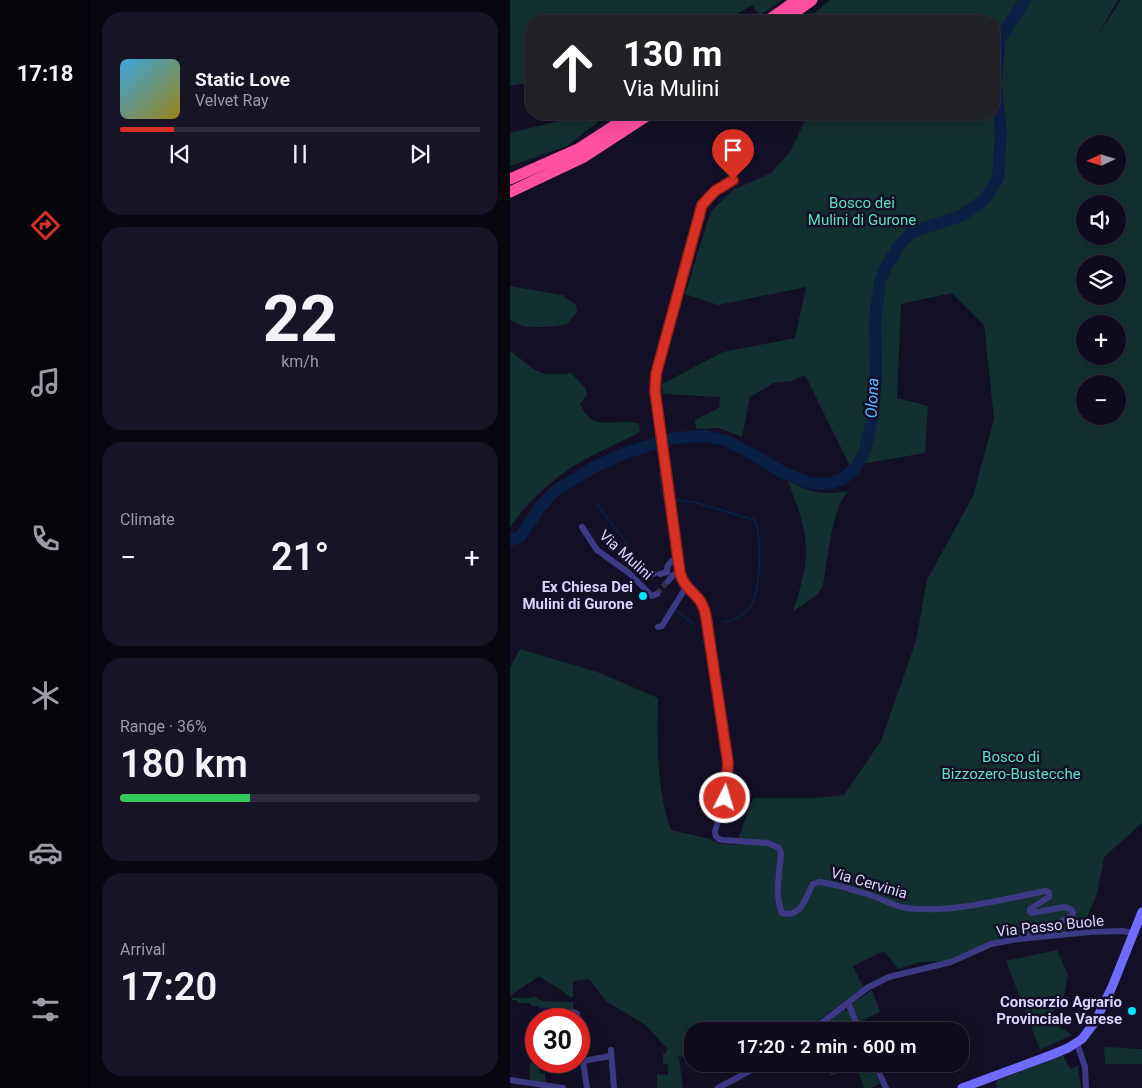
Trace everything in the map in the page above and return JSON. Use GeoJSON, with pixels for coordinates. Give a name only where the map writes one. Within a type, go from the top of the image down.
{"type":"FeatureCollection","features":[{"type":"Feature","properties":{"kind":"highway"},"geometry":{"type":"LineString","coordinates":[[776,15],[797,0]]}},
{"type":"Feature","properties":{"kind":"highway"},"geometry":{"type":"LineString","coordinates":[[791,15],[812,0]]}},
{"type":"Feature","properties":{"kind":"highway"},"geometry":{"type":"LineString","coordinates":[[510,179],[578,149],[623,120]]}},
{"type":"Feature","properties":{"kind":"highway"},"geometry":{"type":"LineString","coordinates":[[510,192],[584,157],[641,120]]}},
{"type":"Feature","properties":{"kind":"main road"},"geometry":{"type":"LineString","coordinates":[[962,1088],[1051,1055],[1077,1043],[1088,1033],[1112,987],[1142,912]]}},
{"type":"Feature","properties":{"kind":"street"},"geometry":{"type":"LineString","coordinates":[[673,573],[678,559],[655,391],[656,374],[702,205],[715,191],[733,180]]}},
{"type":"Feature","properties":{"kind":"street","name":"Via Mulini"},"geometry":{"type":"LineString","coordinates":[[582,527],[597,550],[629,574],[652,596],[657,594]]}},
{"type":"Feature","properties":{"kind":"street","name":"Via Mulini"},"geometry":{"type":"LineString","coordinates":[[668,581],[673,573],[668,565],[672,560],[678,559]]}},
{"type":"Feature","properties":{"kind":"street"},"geometry":{"type":"LineString","coordinates":[[645,570],[650,574],[673,573]]}},
{"type":"Feature","properties":{"kind":"street"},"geometry":{"type":"LineString","coordinates":[[658,627],[662,626],[686,587],[673,573]]}},
{"type":"Feature","properties":{"kind":"street","name":"Via Cervinia"},"geometry":{"type":"LineString","coordinates":[[686,587],[698,596],[705,609],[728,763],[725,798],[715,836],[723,840],[768,844],[779,848],[781,853],[779,904],[782,913],[790,915],[798,912],[813,884],[818,882],[872,896],[906,908],[934,909],[1046,891],[1049,892],[1049,896],[1032,906],[1030,912],[1065,907],[1072,910],[1071,917],[1068,920],[1018,939]]}},
{"type":"Feature","properties":{"kind":"street","name":"Via Passo Buole"},"geometry":{"type":"LineString","coordinates":[[823,1022],[867,988],[890,976],[951,962],[991,944],[1018,939],[1090,932],[1123,931],[1134,933]]}},
{"type":"Feature","properties":{"kind":"street"},"geometry":{"type":"LineString","coordinates":[[848,1003],[856,1022]]}},
{"type":"Feature","properties":{"kind":"street"},"geometry":{"type":"LineString","coordinates":[[1077,1043],[1085,1066],[1086,1088]]}},
{"type":"Feature","properties":{"kind":"street"},"geometry":{"type":"LineString","coordinates":[[590,1059],[611,1053],[614,1088]]}},
{"type":"Feature","properties":{"kind":"street"},"geometry":{"type":"LineString","coordinates":[[718,1088],[748,1072]]}},
{"type":"Feature","properties":{"kind":"street"},"geometry":{"type":"LineString","coordinates":[[879,1072],[886,1088]]}},
{"type":"Feature","properties":{"kind":"street"},"geometry":{"type":"LineString","coordinates":[[585,1073],[587,1088]]}},
{"type":"Feature","properties":{"kind":"street"},"geometry":{"type":"LineString","coordinates":[[510,1080],[563,1088]]}},
{"type":"Feature","properties":{"kind":"green space"},"geometry":{"type":"Polygon","coordinates":[[[510,0],[782,0],[760,15],[758,15],[753,5],[735,15],[525,15],[525,83],[510,86],[510,0]]]}},
{"type":"Feature","properties":{"kind":"green space","name":"Bosco di Bizzozero-Bustecche"},"geometry":{"type":"Polygon","coordinates":[[[830,0],[1118,0],[1098,35],[1121,0],[1142,0],[1142,823],[1104,857],[1097,894],[1082,929],[1000,944],[948,961],[920,962],[898,969],[884,951],[853,966],[863,987],[817,1022],[684,1022],[684,1057],[677,1056],[679,1057],[683,1088],[657,1088],[657,1074],[668,1075],[668,1064],[663,1064],[663,1054],[666,1054],[666,1049],[669,1051],[647,1026],[606,1001],[589,979],[573,981],[573,997],[539,976],[510,996],[510,668],[520,649],[600,673],[658,698],[658,765],[662,798],[671,830],[710,839],[720,844],[736,845],[753,798],[815,798],[844,795],[881,741],[916,641],[927,580],[973,496],[994,419],[984,325],[952,293],[901,304],[897,398],[928,406],[925,453],[850,466],[805,375],[792,381],[774,383],[750,397],[742,437],[719,428],[696,429],[695,420],[719,408],[720,397],[663,394],[662,384],[723,352],[795,338],[806,287],[718,305],[685,294],[711,211],[733,190],[771,173],[790,152],[805,120],[1000,120],[1000,15],[812,15],[830,0]]]}},
{"type":"Feature","properties":{"kind":"green space"},"geometry":{"type":"Polygon","coordinates":[[[563,120],[600,120],[567,146],[510,166],[510,133],[563,120]]]}},
{"type":"Feature","properties":{"kind":"green space"},"geometry":{"type":"Polygon","coordinates":[[[510,286],[562,295],[576,305],[577,312],[567,324],[538,327],[523,326],[510,320],[510,286]]]}},
{"type":"Feature","properties":{"kind":"green space"},"geometry":{"type":"Polygon","coordinates":[[[510,351],[532,368],[543,373],[571,373],[586,389],[587,395],[580,404],[591,419],[606,423],[630,422],[639,424],[640,432],[568,470],[531,501],[510,528],[510,351]]]}},
{"type":"Feature","properties":{"kind":"green space"},"geometry":{"type":"Polygon","coordinates":[[[787,480],[816,492],[848,491],[842,499],[834,522],[823,585],[817,595],[793,611],[806,560],[806,545],[800,516],[787,480]]]}},
{"type":"Feature","properties":{"kind":"green space"},"geometry":{"type":"Polygon","coordinates":[[[1057,950],[1068,975],[1063,1000],[1050,1015],[1062,1030],[1072,1035],[1040,1050],[1006,961],[1057,950]]]}},
{"type":"Feature","properties":{"kind":"green space"},"geometry":{"type":"Polygon","coordinates":[[[872,990],[880,1012],[859,1022],[852,1004],[872,990]]]}},
{"type":"Feature","properties":{"kind":"green space"},"geometry":{"type":"Polygon","coordinates":[[[533,996],[542,1001],[573,1002],[573,1008],[539,1008],[539,1006],[531,1006],[530,1003],[517,1003],[517,1000],[512,1000],[512,998],[531,998],[533,996]]]}},
{"type":"Feature","properties":{"kind":"green space"},"geometry":{"type":"Polygon","coordinates":[[[844,1009],[849,1012],[853,1022],[826,1022],[844,1009]]]}},
{"type":"Feature","properties":{"kind":"green space"},"geometry":{"type":"Polygon","coordinates":[[[1104,1047],[1142,1049],[1142,1064],[1105,1064],[1104,1047]]]}},
{"type":"Feature","properties":{"kind":"green space"},"geometry":{"type":"Polygon","coordinates":[[[1063,1055],[1070,1069],[1078,1066],[1081,1088],[997,1088],[996,1081],[1063,1055]]]}},
{"type":"Feature","properties":{"kind":"green space"},"geometry":{"type":"Polygon","coordinates":[[[829,1072],[840,1072],[831,1076],[829,1072]]]}},
{"type":"Feature","properties":{"kind":"green space"},"geometry":{"type":"Polygon","coordinates":[[[858,1072],[875,1072],[880,1084],[864,1088],[858,1072]]]}},
{"type":"Feature","properties":{"kind":"green space"},"geometry":{"type":"Polygon","coordinates":[[[530,1073],[545,1073],[546,1083],[530,1080],[530,1073]]]}},
{"type":"Feature","properties":{"kind":"waterway","name":"Olona"},"geometry":{"type":"LineString","coordinates":[[1000,39],[1025,0]]}},
{"type":"Feature","properties":{"kind":"waterway","name":"Olona"},"geometry":{"type":"LineString","coordinates":[[510,540],[520,537],[541,506],[555,491],[594,467],[628,452],[675,438],[704,436],[727,441],[784,473],[810,483],[827,484],[843,479],[856,467],[865,451],[872,420],[876,376],[875,319],[880,282],[886,267],[899,246],[912,232],[961,216],[985,199],[998,178],[1001,132],[1000,120]]}},
{"type":"Feature","properties":{"kind":"waterway"},"geometry":{"type":"LineString","coordinates":[[657,444],[658,455]]}},
{"type":"Feature","properties":{"kind":"waterway"},"geometry":{"type":"LineString","coordinates":[[660,470],[661,492],[666,497]]}},
{"type":"Feature","properties":{"kind":"waterway"},"geometry":{"type":"LineString","coordinates":[[677,500],[697,503],[755,520],[759,539],[756,591],[749,609],[744,614],[725,622]]}},
{"type":"Feature","properties":{"kind":"waterway"},"geometry":{"type":"LineString","coordinates":[[596,503],[628,545]]}},
{"type":"Feature","properties":{"kind":"waterway"},"geometry":{"type":"LineString","coordinates":[[675,610],[694,624]]}},
{"type":"Feature","properties":{"kind":"tunnel"},"geometry":{"type":"LineString","coordinates":[[657,594],[668,581]]}},
{"type":"Feature","properties":{"kind":"place","name":"Ex Chiesa Dei Mulini di Gurone"},"geometry":{"type":"Point","coordinates":[643,596]}},
{"type":"Feature","properties":{"kind":"place","name":"Consorzio Agrario Provinciale Varese"},"geometry":{"type":"Point","coordinates":[1132,1011]}},
{"type":"Feature","properties":{"kind":"route"},"geometry":{"type":"LineString","coordinates":[[725,798],[728,763],[705,609],[698,596],[686,587],[680,573],[655,391],[656,374],[702,205],[715,191],[733,180]]}},
{"type":"Feature","properties":{"kind":"park label","name":"Bosco dei Mulini di Gurone"},"geometry":{"type":"Point","coordinates":[862,212]}}]}
